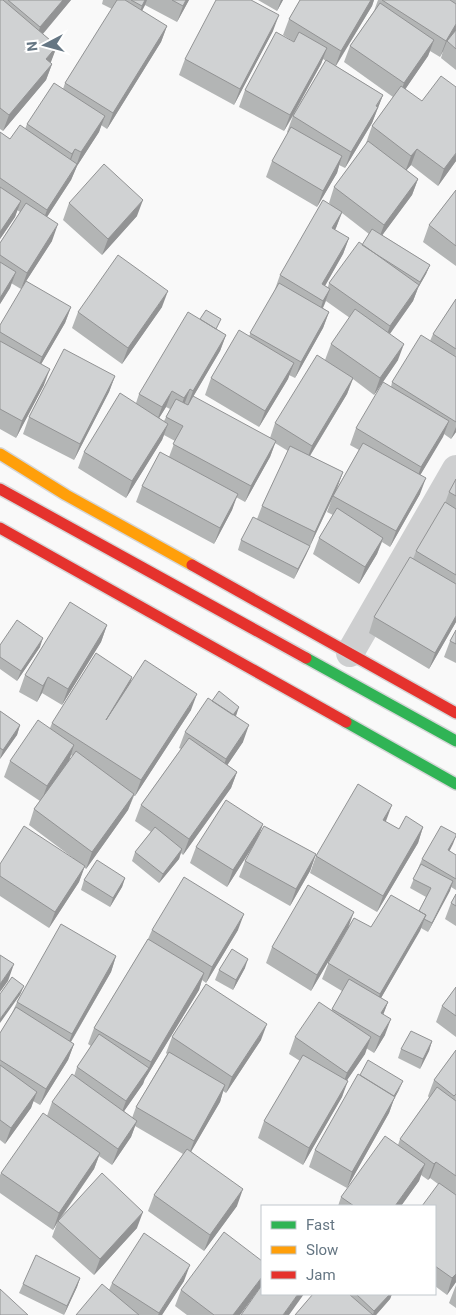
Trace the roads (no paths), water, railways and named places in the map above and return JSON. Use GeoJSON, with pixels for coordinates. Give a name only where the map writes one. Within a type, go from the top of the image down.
{"type":"FeatureCollection","features":[{"type":"Feature","properties":{"kind":"main road"},"geometry":{"type":"LineString","coordinates":[[0,454],[66,495],[456,713]]}},
{"type":"Feature","properties":{"kind":"main road"},"geometry":{"type":"LineString","coordinates":[[0,488],[456,741]]}},
{"type":"Feature","properties":{"kind":"main road"},"geometry":{"type":"LineString","coordinates":[[0,528],[456,784]]}},
{"type":"Feature","properties":{"kind":"street"},"geometry":{"type":"LineString","coordinates":[[350,653],[456,469]]}}]}
